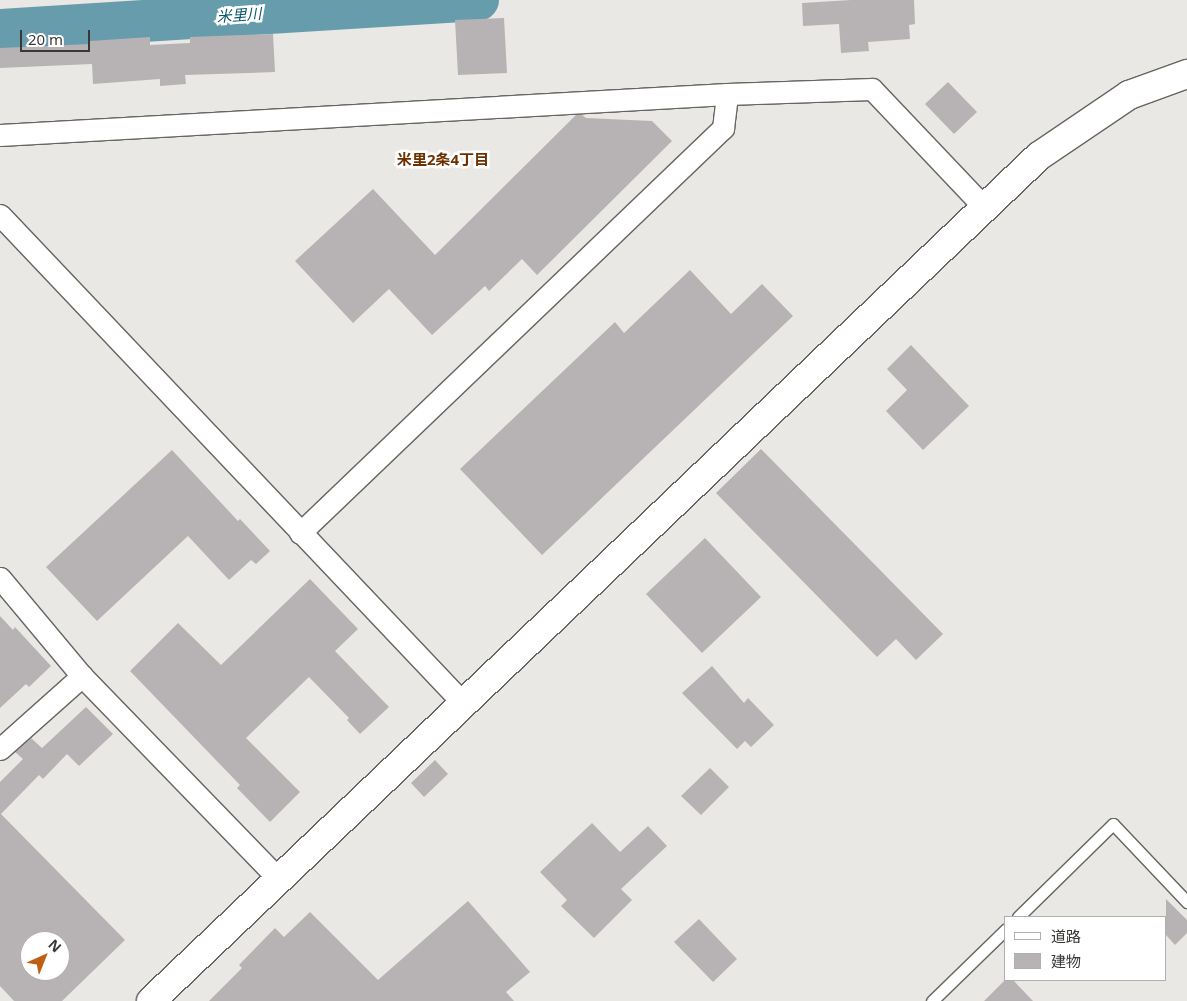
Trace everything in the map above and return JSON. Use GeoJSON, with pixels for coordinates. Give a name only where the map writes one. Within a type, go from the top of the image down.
{"type":"FeatureCollection","features":[{"type":"Feature","properties":{"kind":"street"},"geometry":{"type":"LineString","coordinates":[[151,1001],[1039,156],[1129,95],[1187,74]]}},
{"type":"Feature","properties":{"kind":"street"},"geometry":{"type":"LineString","coordinates":[[0,135],[727,94],[872,89],[986,208]]}},
{"type":"Feature","properties":{"kind":"street"},"geometry":{"type":"LineString","coordinates":[[300,533],[723,128],[727,94]]}},
{"type":"Feature","properties":{"kind":"street"},"geometry":{"type":"LineString","coordinates":[[0,215],[464,704]]}},
{"type":"Feature","properties":{"kind":"street"},"geometry":{"type":"LineString","coordinates":[[0,578],[82,676],[280,879]]}},
{"type":"Feature","properties":{"kind":"street"},"geometry":{"type":"LineString","coordinates":[[0,750],[82,676]]}},
{"type":"Feature","properties":{"kind":"lane"},"geometry":{"type":"LineString","coordinates":[[1019,916],[1113,824],[1187,902]]}},
{"type":"Feature","properties":{"kind":"lane"},"geometry":{"type":"LineString","coordinates":[[932,1001],[1004,931]]}},
{"type":"Feature","properties":{"kind":"building"},"geometry":{"type":"Polygon","coordinates":[[[851,0],[914,0],[915,24],[909,25],[910,39],[868,42],[869,51],[841,53],[839,24],[803,26],[802,3],[851,0]]]}},
{"type":"Feature","properties":{"kind":"building"},"geometry":{"type":"Polygon","coordinates":[[[504,18],[507,73],[458,75],[455,20],[504,18]]]}},
{"type":"Feature","properties":{"kind":"building"},"geometry":{"type":"Polygon","coordinates":[[[273,34],[275,72],[185,75],[186,84],[160,86],[160,79],[93,84],[92,64],[0,68],[0,48],[90,44],[90,41],[150,37],[150,45],[190,43],[190,37],[273,34]]]}},
{"type":"Feature","properties":{"kind":"building"},"geometry":{"type":"Polygon","coordinates":[[[948,82],[977,112],[954,134],[925,104],[948,82]]]}},
{"type":"Feature","properties":{"kind":"building"},"geometry":{"type":"Polygon","coordinates":[[[576,115],[582,115],[586,118],[652,121],[672,141],[537,275],[522,259],[489,291],[485,286],[432,335],[389,289],[353,323],[295,261],[373,189],[435,255],[576,115]]]}},
{"type":"Feature","properties":{"kind":"building"},"geometry":{"type":"Polygon","coordinates":[[[690,270],[731,314],[762,284],[793,316],[542,555],[460,469],[615,322],[624,333],[690,270]]]}},
{"type":"Feature","properties":{"kind":"building"},"geometry":{"type":"Polygon","coordinates":[[[911,345],[969,406],[923,450],[886,411],[907,390],[887,369],[911,345]]]}},
{"type":"Feature","properties":{"kind":"building"},"geometry":{"type":"Polygon","coordinates":[[[761,449],[943,634],[916,660],[896,639],[877,657],[716,493],[761,449]]]}},
{"type":"Feature","properties":{"kind":"building"},"geometry":{"type":"Polygon","coordinates":[[[172,450],[238,521],[240,519],[270,551],[256,564],[251,560],[229,580],[188,536],[97,621],[46,567],[172,450]]]}},
{"type":"Feature","properties":{"kind":"building"},"geometry":{"type":"Polygon","coordinates":[[[705,538],[761,597],[702,653],[646,594],[705,538]]]}},
{"type":"Feature","properties":{"kind":"building"},"geometry":{"type":"Polygon","coordinates":[[[310,579],[358,629],[335,651],[389,707],[360,734],[347,720],[349,718],[309,677],[246,738],[300,792],[270,822],[237,788],[240,785],[130,671],[178,623],[221,665],[310,579]]]}},
{"type":"Feature","properties":{"kind":"building"},"geometry":{"type":"Polygon","coordinates":[[[0,616],[13,630],[15,627],[51,666],[29,687],[26,684],[0,708],[0,616]]]}},
{"type":"Feature","properties":{"kind":"building"},"geometry":{"type":"Polygon","coordinates":[[[712,666],[744,703],[748,698],[774,725],[751,747],[745,741],[737,749],[682,693],[712,666]]]}},
{"type":"Feature","properties":{"kind":"building"},"geometry":{"type":"Polygon","coordinates":[[[86,707],[113,734],[79,766],[67,754],[43,779],[39,775],[1,814],[125,940],[62,1001],[14,1001],[0,986],[0,782],[23,759],[15,752],[31,738],[42,748],[86,707]]]}},
{"type":"Feature","properties":{"kind":"building"},"geometry":{"type":"Polygon","coordinates":[[[435,760],[448,774],[424,797],[411,783],[435,760]]]}},
{"type":"Feature","properties":{"kind":"building"},"geometry":{"type":"Polygon","coordinates":[[[710,768],[729,787],[701,815],[681,796],[710,768]]]}},
{"type":"Feature","properties":{"kind":"building"},"geometry":{"type":"Polygon","coordinates":[[[592,823],[620,852],[648,826],[667,846],[621,889],[632,900],[594,938],[561,906],[567,900],[540,872],[592,823]]]}},
{"type":"Feature","properties":{"kind":"building"},"geometry":{"type":"Polygon","coordinates":[[[1166,899],[1187,920],[1187,933],[1175,945],[1167,936],[1166,899]]]}},
{"type":"Feature","properties":{"kind":"building"},"geometry":{"type":"Polygon","coordinates":[[[468,901],[530,972],[506,992],[514,1001],[209,1001],[242,968],[239,965],[275,928],[284,937],[310,912],[378,980],[468,901]]]}},
{"type":"Feature","properties":{"kind":"building"},"geometry":{"type":"Polygon","coordinates":[[[699,919],[737,959],[713,982],[674,942],[699,919]]]}},
{"type":"Feature","properties":{"kind":"building"},"geometry":{"type":"Polygon","coordinates":[[[1004,981],[1014,981],[1033,1001],[984,1001],[1004,981]]]}},
{"type":"Feature","properties":{"kind":"waterway","name":"米里川"},"geometry":{"type":"LineString","coordinates":[[0,30],[478,0]]}},
{"type":"Feature","properties":{"kind":"district","name":"米里2条4丁目"},"geometry":{"type":"Point","coordinates":[443,160]}}]}
